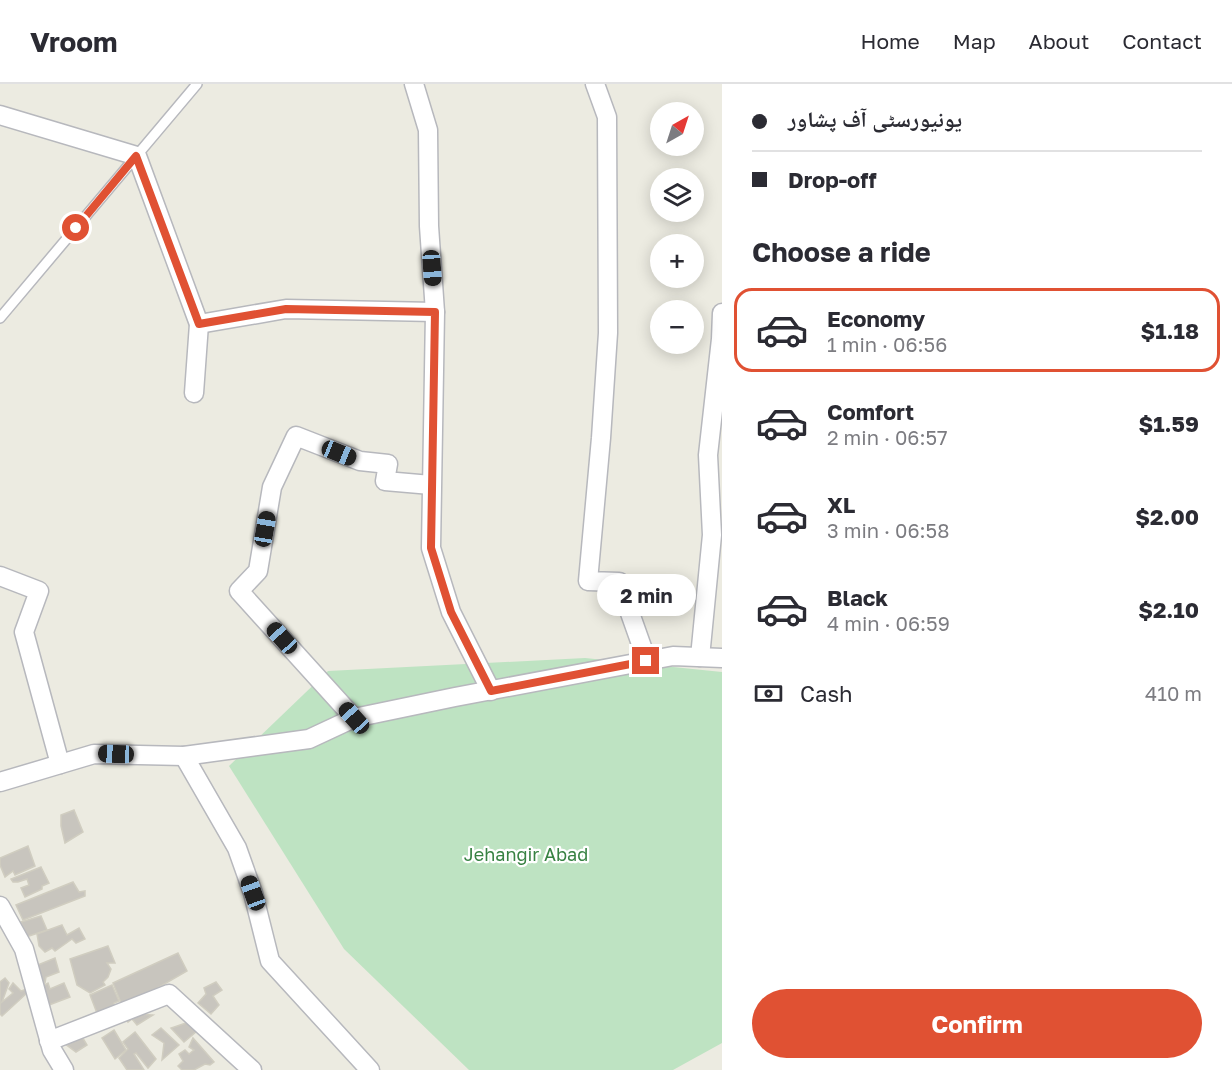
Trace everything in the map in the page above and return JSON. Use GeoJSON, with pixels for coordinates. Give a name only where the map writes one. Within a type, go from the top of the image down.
{"type":"FeatureCollection","features":[{"type":"Feature","properties":{"kind":"street"},"geometry":{"type":"LineString","coordinates":[[414,84],[429,130],[429,226],[435,312],[431,548],[451,612],[491,691]]}},
{"type":"Feature","properties":{"kind":"street"},"geometry":{"type":"LineString","coordinates":[[595,84],[607,117],[608,333],[588,581],[619,582],[646,661]]}},
{"type":"Feature","properties":{"kind":"street"},"geometry":{"type":"LineString","coordinates":[[0,115],[136,156],[199,324],[194,393]]}},
{"type":"Feature","properties":{"kind":"street"},"geometry":{"type":"LineString","coordinates":[[199,324],[286,309],[435,312]]}},
{"type":"Feature","properties":{"kind":"street"},"geometry":{"type":"LineString","coordinates":[[700,657],[712,535],[708,455],[722,313]]}},
{"type":"Feature","properties":{"kind":"street"},"geometry":{"type":"LineString","coordinates":[[354,718],[239,591],[258,571],[272,487],[297,436],[360,461],[388,464],[385,481],[431,485]]}},
{"type":"Feature","properties":{"kind":"street"},"geometry":{"type":"LineString","coordinates":[[0,576],[39,591],[24,632],[60,764]]}},
{"type":"Feature","properties":{"kind":"street"},"geometry":{"type":"LineString","coordinates":[[0,782],[93,754],[184,756],[309,739],[354,718],[673,656],[722,657]]}},
{"type":"Feature","properties":{"kind":"street"},"geometry":{"type":"LineString","coordinates":[[184,756],[237,848],[253,893],[270,961],[370,1070]]}},
{"type":"Feature","properties":{"kind":"street"},"geometry":{"type":"LineString","coordinates":[[0,906],[24,949],[52,1050],[64,1070]]}},
{"type":"Feature","properties":{"kind":"street"},"geometry":{"type":"LineString","coordinates":[[50,1041],[169,994],[252,1070]]}},
{"type":"Feature","properties":{"kind":"lane"},"geometry":{"type":"LineString","coordinates":[[0,318],[197,84]]}},
{"type":"Feature","properties":{"kind":"green space","name":"Jehangir Abad"},"geometry":{"type":"Polygon","coordinates":[[[585,658],[722,672],[722,1043],[673,1070],[469,1070],[344,949],[229,766],[328,671],[585,658]]]}},
{"type":"Feature","properties":{"kind":"building"},"geometry":{"type":"Polygon","coordinates":[[[74,810],[83,832],[65,843],[61,815],[74,810]]]}},
{"type":"Feature","properties":{"kind":"building"},"geometry":{"type":"Polygon","coordinates":[[[28,846],[35,866],[15,875],[13,871],[5,877],[0,858],[28,846]]]}},
{"type":"Feature","properties":{"kind":"building"},"geometry":{"type":"Polygon","coordinates":[[[41,867],[49,883],[25,897],[21,888],[29,885],[27,879],[13,882],[11,879],[41,867]]]}},
{"type":"Feature","properties":{"kind":"building"},"geometry":{"type":"Polygon","coordinates":[[[73,882],[79,892],[85,891],[85,896],[23,920],[16,905],[73,882]]]}},
{"type":"Feature","properties":{"kind":"building"},"geometry":{"type":"Polygon","coordinates":[[[41,916],[47,930],[26,937],[21,922],[41,916]]]}},
{"type":"Feature","properties":{"kind":"building"},"geometry":{"type":"Polygon","coordinates":[[[62,925],[67,935],[79,928],[85,939],[76,943],[72,939],[55,951],[52,948],[45,952],[39,946],[37,934],[62,925]]]}},
{"type":"Feature","properties":{"kind":"building"},"geometry":{"type":"Polygon","coordinates":[[[108,946],[115,963],[107,963],[111,969],[103,982],[105,985],[90,993],[77,985],[70,959],[108,946]]]}},
{"type":"Feature","properties":{"kind":"building"},"geometry":{"type":"Polygon","coordinates":[[[178,953],[187,971],[123,1008],[113,983],[178,953]]]}},
{"type":"Feature","properties":{"kind":"building"},"geometry":{"type":"Polygon","coordinates":[[[55,958],[59,972],[46,977],[45,983],[39,985],[33,967],[55,958]]]}},
{"type":"Feature","properties":{"kind":"building"},"geometry":{"type":"Polygon","coordinates":[[[5,978],[9,983],[2,1002],[13,993],[9,989],[13,983],[21,991],[27,989],[27,993],[2,1016],[0,1014],[0,982],[5,978]]]}},
{"type":"Feature","properties":{"kind":"building"},"geometry":{"type":"Polygon","coordinates":[[[216,982],[222,990],[213,996],[219,1005],[211,1014],[198,1003],[206,994],[204,988],[216,982]]]}},
{"type":"Feature","properties":{"kind":"building"},"geometry":{"type":"Polygon","coordinates":[[[48,983],[50,989],[64,983],[70,997],[49,1005],[41,987],[48,983]]]}},
{"type":"Feature","properties":{"kind":"building"},"geometry":{"type":"Polygon","coordinates":[[[112,985],[119,1001],[114,1003],[114,1008],[97,1013],[90,995],[112,985]]]}},
{"type":"Feature","properties":{"kind":"building"},"geometry":{"type":"Polygon","coordinates":[[[124,1013],[153,1015],[137,1025],[132,1019],[128,1022],[124,1013]]]}},
{"type":"Feature","properties":{"kind":"building"},"geometry":{"type":"Polygon","coordinates":[[[193,1018],[203,1026],[184,1042],[171,1028],[193,1018]]]}},
{"type":"Feature","properties":{"kind":"building"},"geometry":{"type":"Polygon","coordinates":[[[161,1028],[179,1045],[162,1060],[164,1043],[152,1035],[161,1028]]]}},
{"type":"Feature","properties":{"kind":"building"},"geometry":{"type":"Polygon","coordinates":[[[78,1030],[87,1045],[76,1052],[65,1044],[78,1030]]]}},
{"type":"Feature","properties":{"kind":"building"},"geometry":{"type":"Polygon","coordinates":[[[114,1030],[126,1050],[115,1059],[102,1038],[114,1030]]]}},
{"type":"Feature","properties":{"kind":"building"},"geometry":{"type":"Polygon","coordinates":[[[135,1032],[156,1059],[148,1068],[136,1053],[134,1054],[144,1070],[127,1070],[119,1058],[128,1049],[123,1042],[135,1032]]]}},
{"type":"Feature","properties":{"kind":"building"},"geometry":{"type":"Polygon","coordinates":[[[193,1038],[214,1062],[194,1070],[182,1070],[178,1066],[183,1061],[179,1054],[185,1050],[189,1054],[194,1050],[189,1047],[193,1038]]]}},
{"type":"Feature","properties":{"kind":"route"},"geometry":{"type":"LineString","coordinates":[[76,228],[136,156],[199,324],[286,309],[435,312],[431,548],[451,612],[491,691],[646,661]]}}]}
